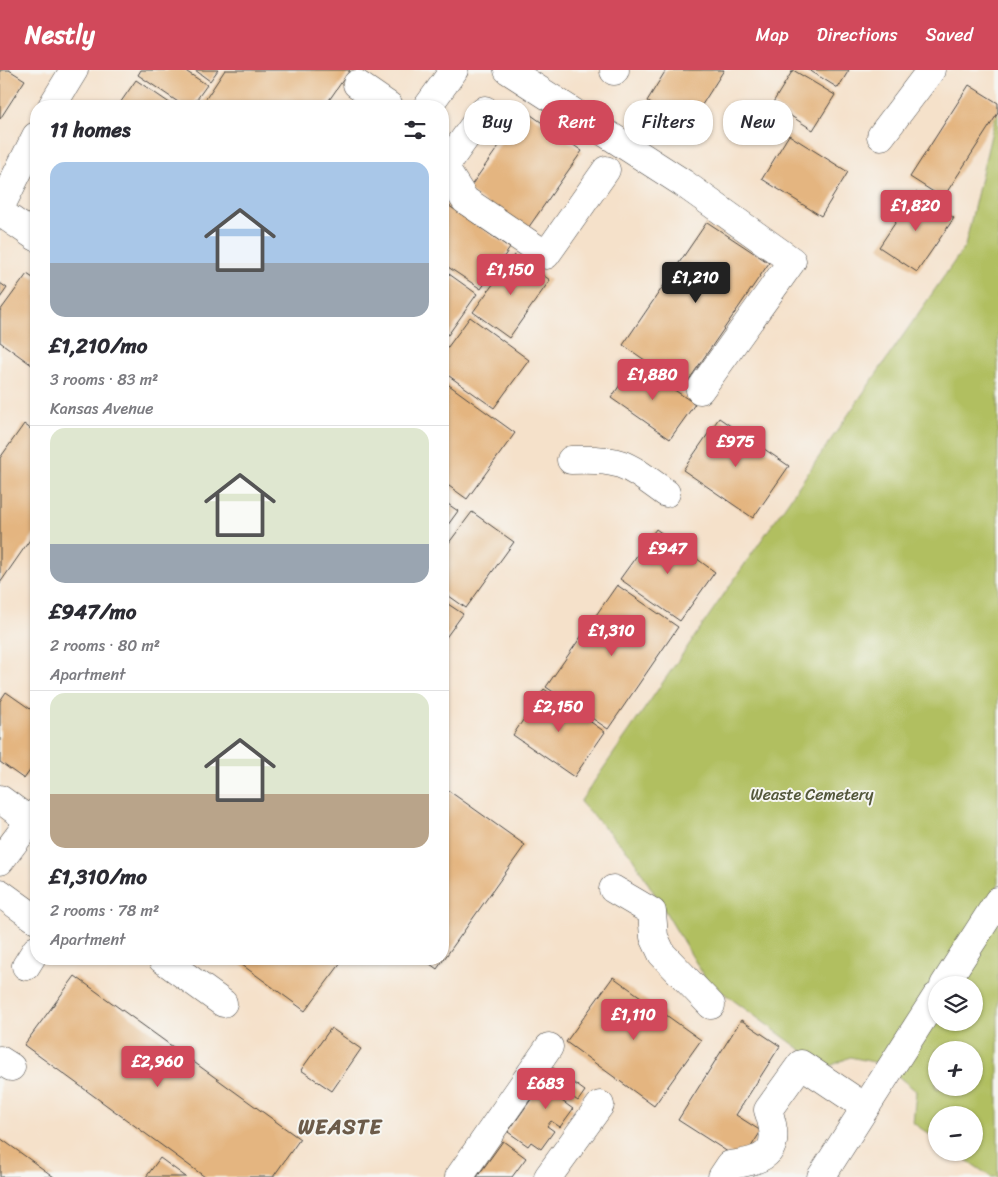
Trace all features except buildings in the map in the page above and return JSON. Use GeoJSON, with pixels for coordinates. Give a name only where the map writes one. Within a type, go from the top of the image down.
{"type":"FeatureCollection","features":[{"type":"Feature","properties":{"kind":"street"},"geometry":{"type":"LineString","coordinates":[[56,100],[74,70]]}},
{"type":"Feature","properties":{"kind":"street"},"geometry":{"type":"LineString","coordinates":[[432,100],[454,70]]}},
{"type":"Feature","properties":{"kind":"street"},"geometry":{"type":"LineString","coordinates":[[508,70],[683,183],[792,261],[700,390]]}},
{"type":"Feature","properties":{"kind":"street"},"geometry":{"type":"LineString","coordinates":[[881,136],[931,70]]}},
{"type":"Feature","properties":{"kind":"street"},"geometry":{"type":"LineString","coordinates":[[357,84],[380,100]]}},
{"type":"Feature","properties":{"kind":"street"},"geometry":{"type":"LineString","coordinates":[[449,159],[464,139]]}},
{"type":"Feature","properties":{"kind":"street"},"geometry":{"type":"LineString","coordinates":[[30,148],[0,210],[30,232]]}},
{"type":"Feature","properties":{"kind":"street"},"geometry":{"type":"LineString","coordinates":[[449,174],[466,200],[546,255],[606,170]]}},
{"type":"Feature","properties":{"kind":"street"},"geometry":{"type":"LineString","coordinates":[[571,460],[613,460],[630,467],[666,493]]}},
{"type":"Feature","properties":{"kind":"street"},"geometry":{"type":"LineString","coordinates":[[0,799],[30,815]]}},
{"type":"Feature","properties":{"kind":"street"},"geometry":{"type":"LineString","coordinates":[[0,861],[30,821]]}},
{"type":"Feature","properties":{"kind":"street"},"geometry":{"type":"LineString","coordinates":[[613,890],[652,912],[654,937],[662,954],[711,1005]]}},
{"type":"Feature","properties":{"kind":"street"},"geometry":{"type":"LineString","coordinates":[[0,894],[30,915]]}},
{"type":"Feature","properties":{"kind":"street"},"geometry":{"type":"LineString","coordinates":[[950,976],[998,901]]}},
{"type":"Feature","properties":{"kind":"street"},"geometry":{"type":"LineString","coordinates":[[170,965],[222,1003]]}},
{"type":"Feature","properties":{"kind":"street"},"geometry":{"type":"LineString","coordinates":[[821,1177],[928,1009]]}},
{"type":"Feature","properties":{"kind":"street"},"geometry":{"type":"LineString","coordinates":[[459,1177],[549,1047]]}},
{"type":"Feature","properties":{"kind":"street"},"geometry":{"type":"LineString","coordinates":[[722,1177],[730,1165],[755,1162],[765,1157],[772,1144],[775,1131],[768,1110],[801,1064],[865,1107]]}},
{"type":"Feature","properties":{"kind":"street"},"geometry":{"type":"LineString","coordinates":[[548,1177],[600,1105]]}},
{"type":"Feature","properties":{"kind":"green space","name":"Weaste Cemetery"},"geometry":{"type":"Polygon","coordinates":[[[998,105],[998,1177],[991,1177],[968,1161],[983,1161],[983,1106],[928,1106],[928,1133],[913,1123],[916,1091],[883,1064],[850,1057],[826,1068],[707,981],[631,855],[580,802],[965,246],[998,105]]]}},
{"type":"Feature","properties":{"kind":"district","name":"WEASTE"},"geometry":{"type":"Point","coordinates":[340,1127]}}]}
